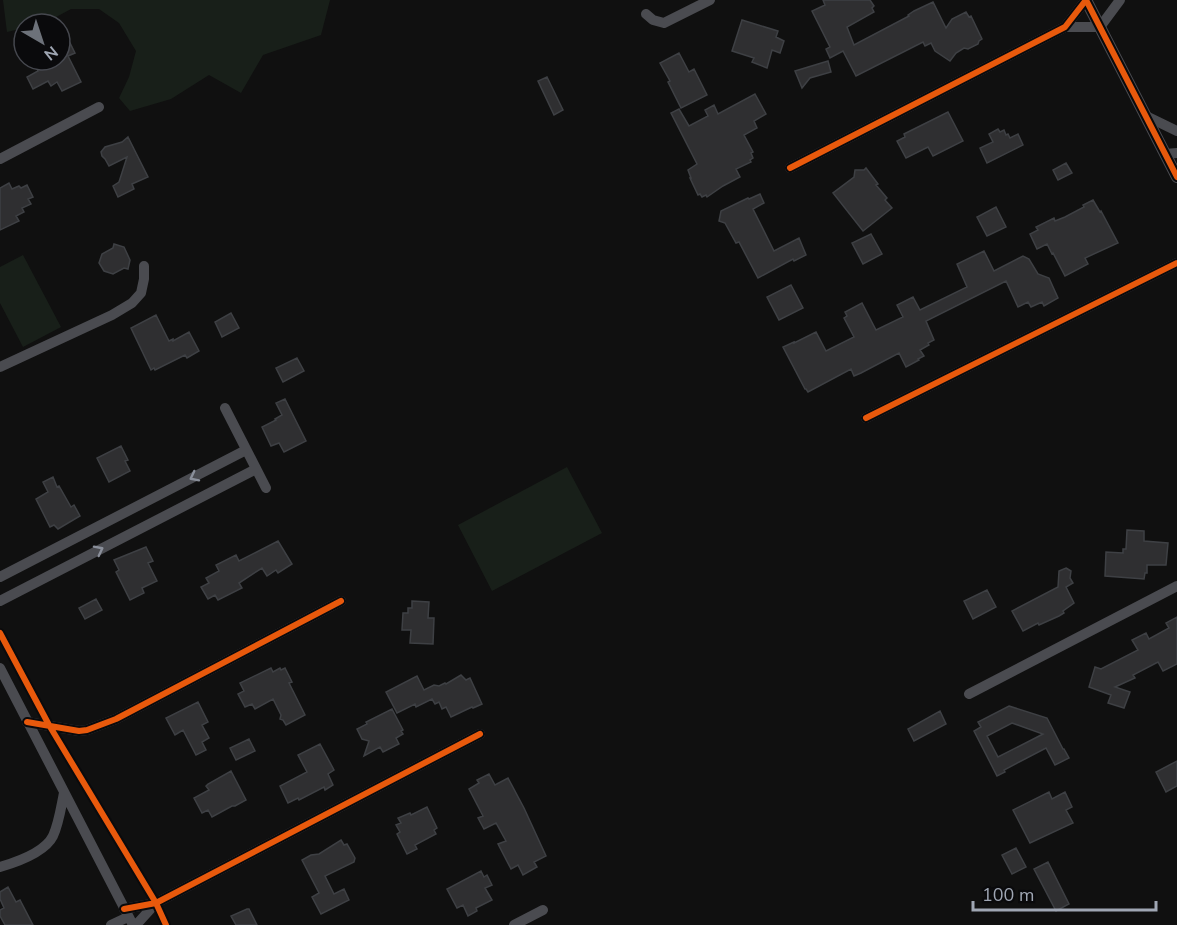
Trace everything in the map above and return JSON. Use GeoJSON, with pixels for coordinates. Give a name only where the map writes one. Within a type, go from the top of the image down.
{"type":"FeatureCollection","features":[{"type":"Feature","properties":{"kind":"street"},"geometry":{"type":"LineString","coordinates":[[646,14],[653,20],[664,23],[710,0]]}},
{"type":"Feature","properties":{"kind":"street"},"geometry":{"type":"LineString","coordinates":[[790,168],[1065,27],[1086,0],[1146,116],[1171,153],[1177,177]]}},
{"type":"Feature","properties":{"kind":"street"},"geometry":{"type":"LineString","coordinates":[[1100,27],[1120,0]]}},
{"type":"Feature","properties":{"kind":"street"},"geometry":{"type":"LineString","coordinates":[[1065,27],[1100,27]]}},
{"type":"Feature","properties":{"kind":"street"},"geometry":{"type":"LineString","coordinates":[[0,159],[99,107]]}},
{"type":"Feature","properties":{"kind":"street"},"geometry":{"type":"LineString","coordinates":[[1146,116],[1177,131]]}},
{"type":"Feature","properties":{"kind":"street"},"geometry":{"type":"LineString","coordinates":[[866,418],[1177,262]]}},
{"type":"Feature","properties":{"kind":"street"},"geometry":{"type":"LineString","coordinates":[[0,367],[112,315],[132,303],[141,293],[144,266]]}},
{"type":"Feature","properties":{"kind":"street"},"geometry":{"type":"LineString","coordinates":[[225,408],[266,488]]}},
{"type":"Feature","properties":{"kind":"street"},"geometry":{"type":"LineString","coordinates":[[0,577],[246,450]]}},
{"type":"Feature","properties":{"kind":"street"},"geometry":{"type":"LineString","coordinates":[[0,601],[256,469]]}},
{"type":"Feature","properties":{"kind":"street"},"geometry":{"type":"LineString","coordinates":[[134,508],[144,527]]}},
{"type":"Feature","properties":{"kind":"street"},"geometry":{"type":"LineString","coordinates":[[17,568],[27,588]]}},
{"type":"Feature","properties":{"kind":"street"},"geometry":{"type":"LineString","coordinates":[[969,694],[1177,586]]}},
{"type":"Feature","properties":{"kind":"street"},"geometry":{"type":"LineString","coordinates":[[27,722],[87,730],[116,719],[341,601]]}},
{"type":"Feature","properties":{"kind":"street"},"geometry":{"type":"LineString","coordinates":[[0,668],[4,683],[27,722],[130,919]]}},
{"type":"Feature","properties":{"kind":"street"},"geometry":{"type":"LineString","coordinates":[[111,925],[130,919],[156,903],[480,734]]}},
{"type":"Feature","properties":{"kind":"street"},"geometry":{"type":"LineString","coordinates":[[0,867],[41,849],[47,844],[56,829],[64,793]]}},
{"type":"Feature","properties":{"kind":"street"},"geometry":{"type":"LineString","coordinates":[[130,919],[156,903]]}},
{"type":"Feature","properties":{"kind":"street"},"geometry":{"type":"LineString","coordinates":[[514,925],[543,910]]}},
{"type":"Feature","properties":{"kind":"shaded area"},"geometry":{"type":"Polygon","coordinates":[[[3,0],[330,0],[321,35],[263,55],[241,93],[209,75],[171,99],[130,111],[119,98],[129,77],[136,51],[119,23],[99,9],[71,9],[65,12],[12,12],[12,31],[7,32],[3,0]]]}},
{"type":"Feature","properties":{"kind":"shaded area"},"geometry":{"type":"Polygon","coordinates":[[[23,255],[61,327],[23,347],[0,303],[0,267],[23,255]]]}},
{"type":"Feature","properties":{"kind":"shaded area"},"geometry":{"type":"Polygon","coordinates":[[[567,467],[602,533],[492,591],[458,525],[567,467]]]}},
{"type":"Feature","properties":{"kind":"building"},"geometry":{"type":"Polygon","coordinates":[[[823,0],[870,0],[874,6],[872,8],[874,12],[847,27],[854,45],[933,2],[946,28],[952,19],[966,12],[969,17],[971,16],[982,39],[978,44],[956,53],[950,61],[935,51],[931,43],[925,46],[923,42],[856,76],[843,51],[830,58],[826,49],[830,47],[812,11],[825,5],[823,0]]]}},
{"type":"Feature","properties":{"kind":"building"},"geometry":{"type":"Polygon","coordinates":[[[742,20],[778,31],[776,37],[784,41],[780,53],[772,50],[767,68],[752,62],[754,58],[732,51],[742,20]]]}},
{"type":"Feature","properties":{"kind":"building"},"geometry":{"type":"Polygon","coordinates":[[[679,53],[689,72],[694,69],[707,95],[681,108],[660,63],[679,53]]]}},
{"type":"Feature","properties":{"kind":"building"},"geometry":{"type":"Polygon","coordinates":[[[828,61],[831,72],[810,78],[802,88],[795,71],[828,61]]]}},
{"type":"Feature","properties":{"kind":"building"},"geometry":{"type":"Polygon","coordinates":[[[72,64],[81,82],[62,91],[57,82],[51,86],[48,81],[33,89],[27,77],[36,72],[72,72],[72,64]]]}},
{"type":"Feature","properties":{"kind":"building"},"geometry":{"type":"Polygon","coordinates":[[[547,77],[563,110],[554,115],[538,81],[547,77]]]}},
{"type":"Feature","properties":{"kind":"building"},"geometry":{"type":"Polygon","coordinates":[[[755,94],[766,114],[754,121],[757,128],[744,135],[753,152],[751,162],[736,169],[740,177],[707,197],[698,195],[688,170],[697,164],[671,113],[679,109],[689,126],[708,116],[705,110],[714,105],[718,114],[755,94]]]}},
{"type":"Feature","properties":{"kind":"building"},"geometry":{"type":"Polygon","coordinates":[[[948,112],[963,141],[933,156],[928,147],[906,158],[897,141],[905,137],[904,134],[948,112]]]}},
{"type":"Feature","properties":{"kind":"building"},"geometry":{"type":"Polygon","coordinates":[[[998,129],[1000,132],[1004,130],[1010,138],[1018,134],[1023,145],[987,163],[980,148],[993,142],[989,134],[998,129]]]}},
{"type":"Feature","properties":{"kind":"building"},"geometry":{"type":"Polygon","coordinates":[[[128,137],[148,177],[132,184],[134,189],[118,197],[113,186],[119,182],[127,157],[109,166],[101,152],[105,147],[122,142],[128,137]]]}},
{"type":"Feature","properties":{"kind":"building"},"geometry":{"type":"Polygon","coordinates":[[[1066,163],[1072,173],[1058,180],[1053,170],[1066,163]]]}},
{"type":"Feature","properties":{"kind":"building"},"geometry":{"type":"Polygon","coordinates":[[[866,168],[892,208],[863,231],[833,193],[854,177],[855,170],[866,168]]]}},
{"type":"Feature","properties":{"kind":"building"},"geometry":{"type":"Polygon","coordinates":[[[9,183],[12,189],[27,185],[33,197],[28,199],[31,204],[22,208],[24,212],[16,216],[19,221],[0,230],[0,188],[9,183]]]}},
{"type":"Feature","properties":{"kind":"building"},"geometry":{"type":"Polygon","coordinates":[[[760,194],[764,203],[753,209],[774,251],[799,238],[806,255],[794,261],[793,259],[758,278],[739,242],[736,243],[725,223],[719,221],[721,211],[760,194]]]}},
{"type":"Feature","properties":{"kind":"building"},"geometry":{"type":"Polygon","coordinates":[[[1093,200],[1118,243],[1085,258],[1088,264],[1065,276],[1047,244],[1037,249],[1030,234],[1038,230],[1036,227],[1054,218],[1055,221],[1065,217],[1093,200]]]}},
{"type":"Feature","properties":{"kind":"building"},"geometry":{"type":"Polygon","coordinates":[[[996,207],[1006,227],[987,236],[977,217],[996,207]]]}},
{"type":"Feature","properties":{"kind":"building"},"geometry":{"type":"Polygon","coordinates":[[[871,234],[882,254],[863,264],[852,243],[871,234]]]}},
{"type":"Feature","properties":{"kind":"building"},"geometry":{"type":"Polygon","coordinates":[[[114,244],[124,247],[130,260],[128,269],[124,268],[113,274],[104,271],[99,263],[102,254],[113,248],[114,244]]]}},
{"type":"Feature","properties":{"kind":"building"},"geometry":{"type":"Polygon","coordinates":[[[984,251],[994,271],[1023,256],[1029,259],[1038,274],[1049,278],[1058,298],[1044,306],[1042,302],[1031,307],[1028,302],[1018,307],[1006,281],[926,321],[934,340],[920,350],[924,356],[906,367],[899,353],[854,376],[851,369],[808,392],[805,389],[783,347],[816,332],[826,351],[854,337],[844,318],[847,316],[845,312],[862,303],[876,330],[903,317],[897,305],[913,297],[920,310],[967,287],[957,264],[984,251]]]}},
{"type":"Feature","properties":{"kind":"building"},"geometry":{"type":"Polygon","coordinates":[[[791,285],[803,308],[779,320],[767,297],[791,285]]]}},
{"type":"Feature","properties":{"kind":"building"},"geometry":{"type":"Polygon","coordinates":[[[231,313],[239,328],[222,337],[215,322],[231,313]]]}},
{"type":"Feature","properties":{"kind":"building"},"geometry":{"type":"Polygon","coordinates":[[[156,315],[169,341],[189,332],[199,351],[187,358],[185,355],[151,370],[131,328],[156,315]]]}},
{"type":"Feature","properties":{"kind":"building"},"geometry":{"type":"Polygon","coordinates":[[[297,358],[304,371],[283,382],[276,368],[297,358]]]}},
{"type":"Feature","properties":{"kind":"building"},"geometry":{"type":"Polygon","coordinates":[[[285,399],[306,441],[284,452],[279,443],[271,446],[262,427],[282,415],[276,403],[285,399]]]}},
{"type":"Feature","properties":{"kind":"building"},"geometry":{"type":"Polygon","coordinates":[[[121,446],[128,460],[125,461],[130,471],[109,482],[97,458],[121,446]]]}},
{"type":"Feature","properties":{"kind":"building"},"geometry":{"type":"Polygon","coordinates":[[[53,477],[57,487],[59,486],[71,507],[74,505],[80,516],[58,529],[54,525],[50,527],[36,499],[48,492],[43,482],[53,477]]]}},
{"type":"Feature","properties":{"kind":"building"},"geometry":{"type":"Polygon","coordinates":[[[1127,530],[1144,531],[1144,541],[1168,543],[1166,565],[1147,565],[1144,579],[1105,576],[1106,552],[1123,553],[1123,549],[1126,549],[1127,530]]]}},
{"type":"Feature","properties":{"kind":"building"},"geometry":{"type":"Polygon","coordinates":[[[278,541],[292,564],[278,573],[276,570],[267,576],[262,568],[239,583],[242,588],[218,600],[215,595],[208,599],[201,587],[209,583],[206,578],[219,571],[216,565],[236,555],[239,561],[278,541]]]}},
{"type":"Feature","properties":{"kind":"building"},"geometry":{"type":"Polygon","coordinates":[[[146,547],[153,561],[148,563],[157,581],[142,588],[144,593],[130,600],[116,572],[119,570],[114,560],[146,547]]]}},
{"type":"Feature","properties":{"kind":"building"},"geometry":{"type":"Polygon","coordinates":[[[1066,568],[1071,571],[1070,578],[1073,583],[1066,587],[1074,603],[1059,616],[1023,631],[1012,611],[1058,587],[1059,571],[1066,568]]]}},
{"type":"Feature","properties":{"kind":"building"},"geometry":{"type":"Polygon","coordinates":[[[987,590],[996,607],[973,619],[964,601],[987,590]]]}},
{"type":"Feature","properties":{"kind":"building"},"geometry":{"type":"Polygon","coordinates":[[[96,599],[102,610],[85,619],[79,608],[96,599]]]}},
{"type":"Feature","properties":{"kind":"building"},"geometry":{"type":"Polygon","coordinates":[[[412,601],[429,602],[428,618],[434,618],[433,644],[410,643],[411,630],[402,630],[403,613],[408,613],[408,608],[412,608],[412,601]]]}},
{"type":"Feature","properties":{"kind":"building"},"geometry":{"type":"Polygon","coordinates":[[[1177,617],[1177,664],[1163,671],[1158,662],[1133,675],[1135,678],[1115,687],[1130,692],[1124,708],[1108,703],[1111,695],[1089,687],[1095,667],[1101,669],[1138,650],[1132,640],[1146,633],[1149,639],[1169,628],[1166,623],[1177,617]]]}},
{"type":"Feature","properties":{"kind":"building"},"geometry":{"type":"Polygon","coordinates":[[[271,668],[273,672],[285,668],[292,682],[289,683],[305,715],[286,725],[280,719],[281,715],[273,699],[255,709],[252,704],[245,707],[238,694],[244,691],[240,683],[271,668]]]}},
{"type":"Feature","properties":{"kind":"building"},"geometry":{"type":"Polygon","coordinates":[[[461,675],[466,680],[470,678],[482,704],[451,717],[446,707],[442,709],[439,702],[435,704],[432,699],[397,713],[386,692],[417,676],[424,690],[434,685],[446,684],[461,675]]]}},
{"type":"Feature","properties":{"kind":"building"},"geometry":{"type":"Polygon","coordinates":[[[198,702],[208,722],[202,725],[209,738],[202,742],[206,750],[196,755],[183,730],[175,735],[166,718],[198,702]]]}},
{"type":"Feature","properties":{"kind":"building"},"geometry":{"type":"Polygon","coordinates":[[[1009,706],[1047,718],[1069,758],[1055,765],[1046,748],[997,776],[974,731],[981,727],[978,722],[1009,706]],[[1012,723],[987,736],[998,757],[1043,734],[1012,723]]]}},
{"type":"Feature","properties":{"kind":"building"},"geometry":{"type":"Polygon","coordinates":[[[392,709],[403,730],[401,731],[403,734],[396,738],[399,744],[383,752],[380,747],[364,756],[369,741],[362,739],[357,729],[392,709]]]}},
{"type":"Feature","properties":{"kind":"building"},"geometry":{"type":"Polygon","coordinates":[[[940,711],[946,724],[914,741],[908,729],[940,711]]]}},
{"type":"Feature","properties":{"kind":"building"},"geometry":{"type":"Polygon","coordinates":[[[249,739],[255,751],[236,760],[230,748],[249,739]]]}},
{"type":"Feature","properties":{"kind":"building"},"geometry":{"type":"Polygon","coordinates":[[[320,744],[334,770],[328,774],[333,785],[288,803],[280,786],[307,772],[298,755],[320,744]]]}},
{"type":"Feature","properties":{"kind":"building"},"geometry":{"type":"Polygon","coordinates":[[[1177,761],[1177,786],[1166,792],[1156,772],[1177,761]]]}},
{"type":"Feature","properties":{"kind":"building"},"geometry":{"type":"Polygon","coordinates":[[[231,771],[246,800],[212,817],[208,810],[202,813],[194,798],[209,790],[206,786],[208,784],[231,771]]]}},
{"type":"Feature","properties":{"kind":"building"},"geometry":{"type":"Polygon","coordinates":[[[489,774],[495,785],[508,778],[546,856],[534,862],[537,867],[523,875],[518,865],[511,869],[498,844],[506,841],[496,823],[484,829],[478,818],[483,816],[469,789],[479,783],[477,780],[489,774]]]}},
{"type":"Feature","properties":{"kind":"building"},"geometry":{"type":"Polygon","coordinates":[[[1049,792],[1052,799],[1065,792],[1072,807],[1066,810],[1073,823],[1030,843],[1013,810],[1049,792]]]}},
{"type":"Feature","properties":{"kind":"building"},"geometry":{"type":"Polygon","coordinates":[[[427,807],[437,828],[434,830],[436,834],[415,845],[417,849],[407,854],[397,834],[400,832],[396,825],[401,823],[398,818],[410,813],[411,815],[427,807]]]}},
{"type":"Feature","properties":{"kind":"building"},"geometry":{"type":"Polygon","coordinates":[[[341,840],[344,845],[347,844],[355,858],[354,862],[325,876],[334,894],[344,889],[349,900],[321,914],[312,897],[319,893],[302,860],[319,854],[341,840]]]}},
{"type":"Feature","properties":{"kind":"building"},"geometry":{"type":"Polygon","coordinates":[[[1016,848],[1026,867],[1012,874],[1002,855],[1016,848]]]}},
{"type":"Feature","properties":{"kind":"building"},"geometry":{"type":"Polygon","coordinates":[[[1048,862],[1069,904],[1056,911],[1034,869],[1048,862]]]}},
{"type":"Feature","properties":{"kind":"building"},"geometry":{"type":"Polygon","coordinates":[[[481,871],[484,877],[487,875],[492,885],[485,888],[492,900],[476,908],[477,911],[468,916],[463,905],[457,908],[447,889],[481,871]]]}},
{"type":"Feature","properties":{"kind":"building"},"geometry":{"type":"Polygon","coordinates":[[[8,887],[16,902],[20,900],[33,925],[5,925],[0,916],[0,910],[4,908],[0,892],[8,887]]]}},
{"type":"Feature","properties":{"kind":"building"},"geometry":{"type":"Polygon","coordinates":[[[247,909],[257,925],[236,925],[231,916],[247,909]]]}},
{"type":"Feature","properties":{"kind":"cycle path"},"geometry":{"type":"LineString","coordinates":[[790,168],[1065,27],[1086,0],[1177,177]]}},
{"type":"Feature","properties":{"kind":"cycle path"},"geometry":{"type":"LineString","coordinates":[[866,418],[1177,263]]}},
{"type":"Feature","properties":{"kind":"cycle path"},"geometry":{"type":"LineString","coordinates":[[27,722],[79,731],[116,719],[341,601]]}},
{"type":"Feature","properties":{"kind":"cycle path"},"geometry":{"type":"LineString","coordinates":[[0,633],[49,725],[156,903],[166,925]]}},
{"type":"Feature","properties":{"kind":"cycle path"},"geometry":{"type":"LineString","coordinates":[[124,909],[156,903],[480,734]]}}]}
